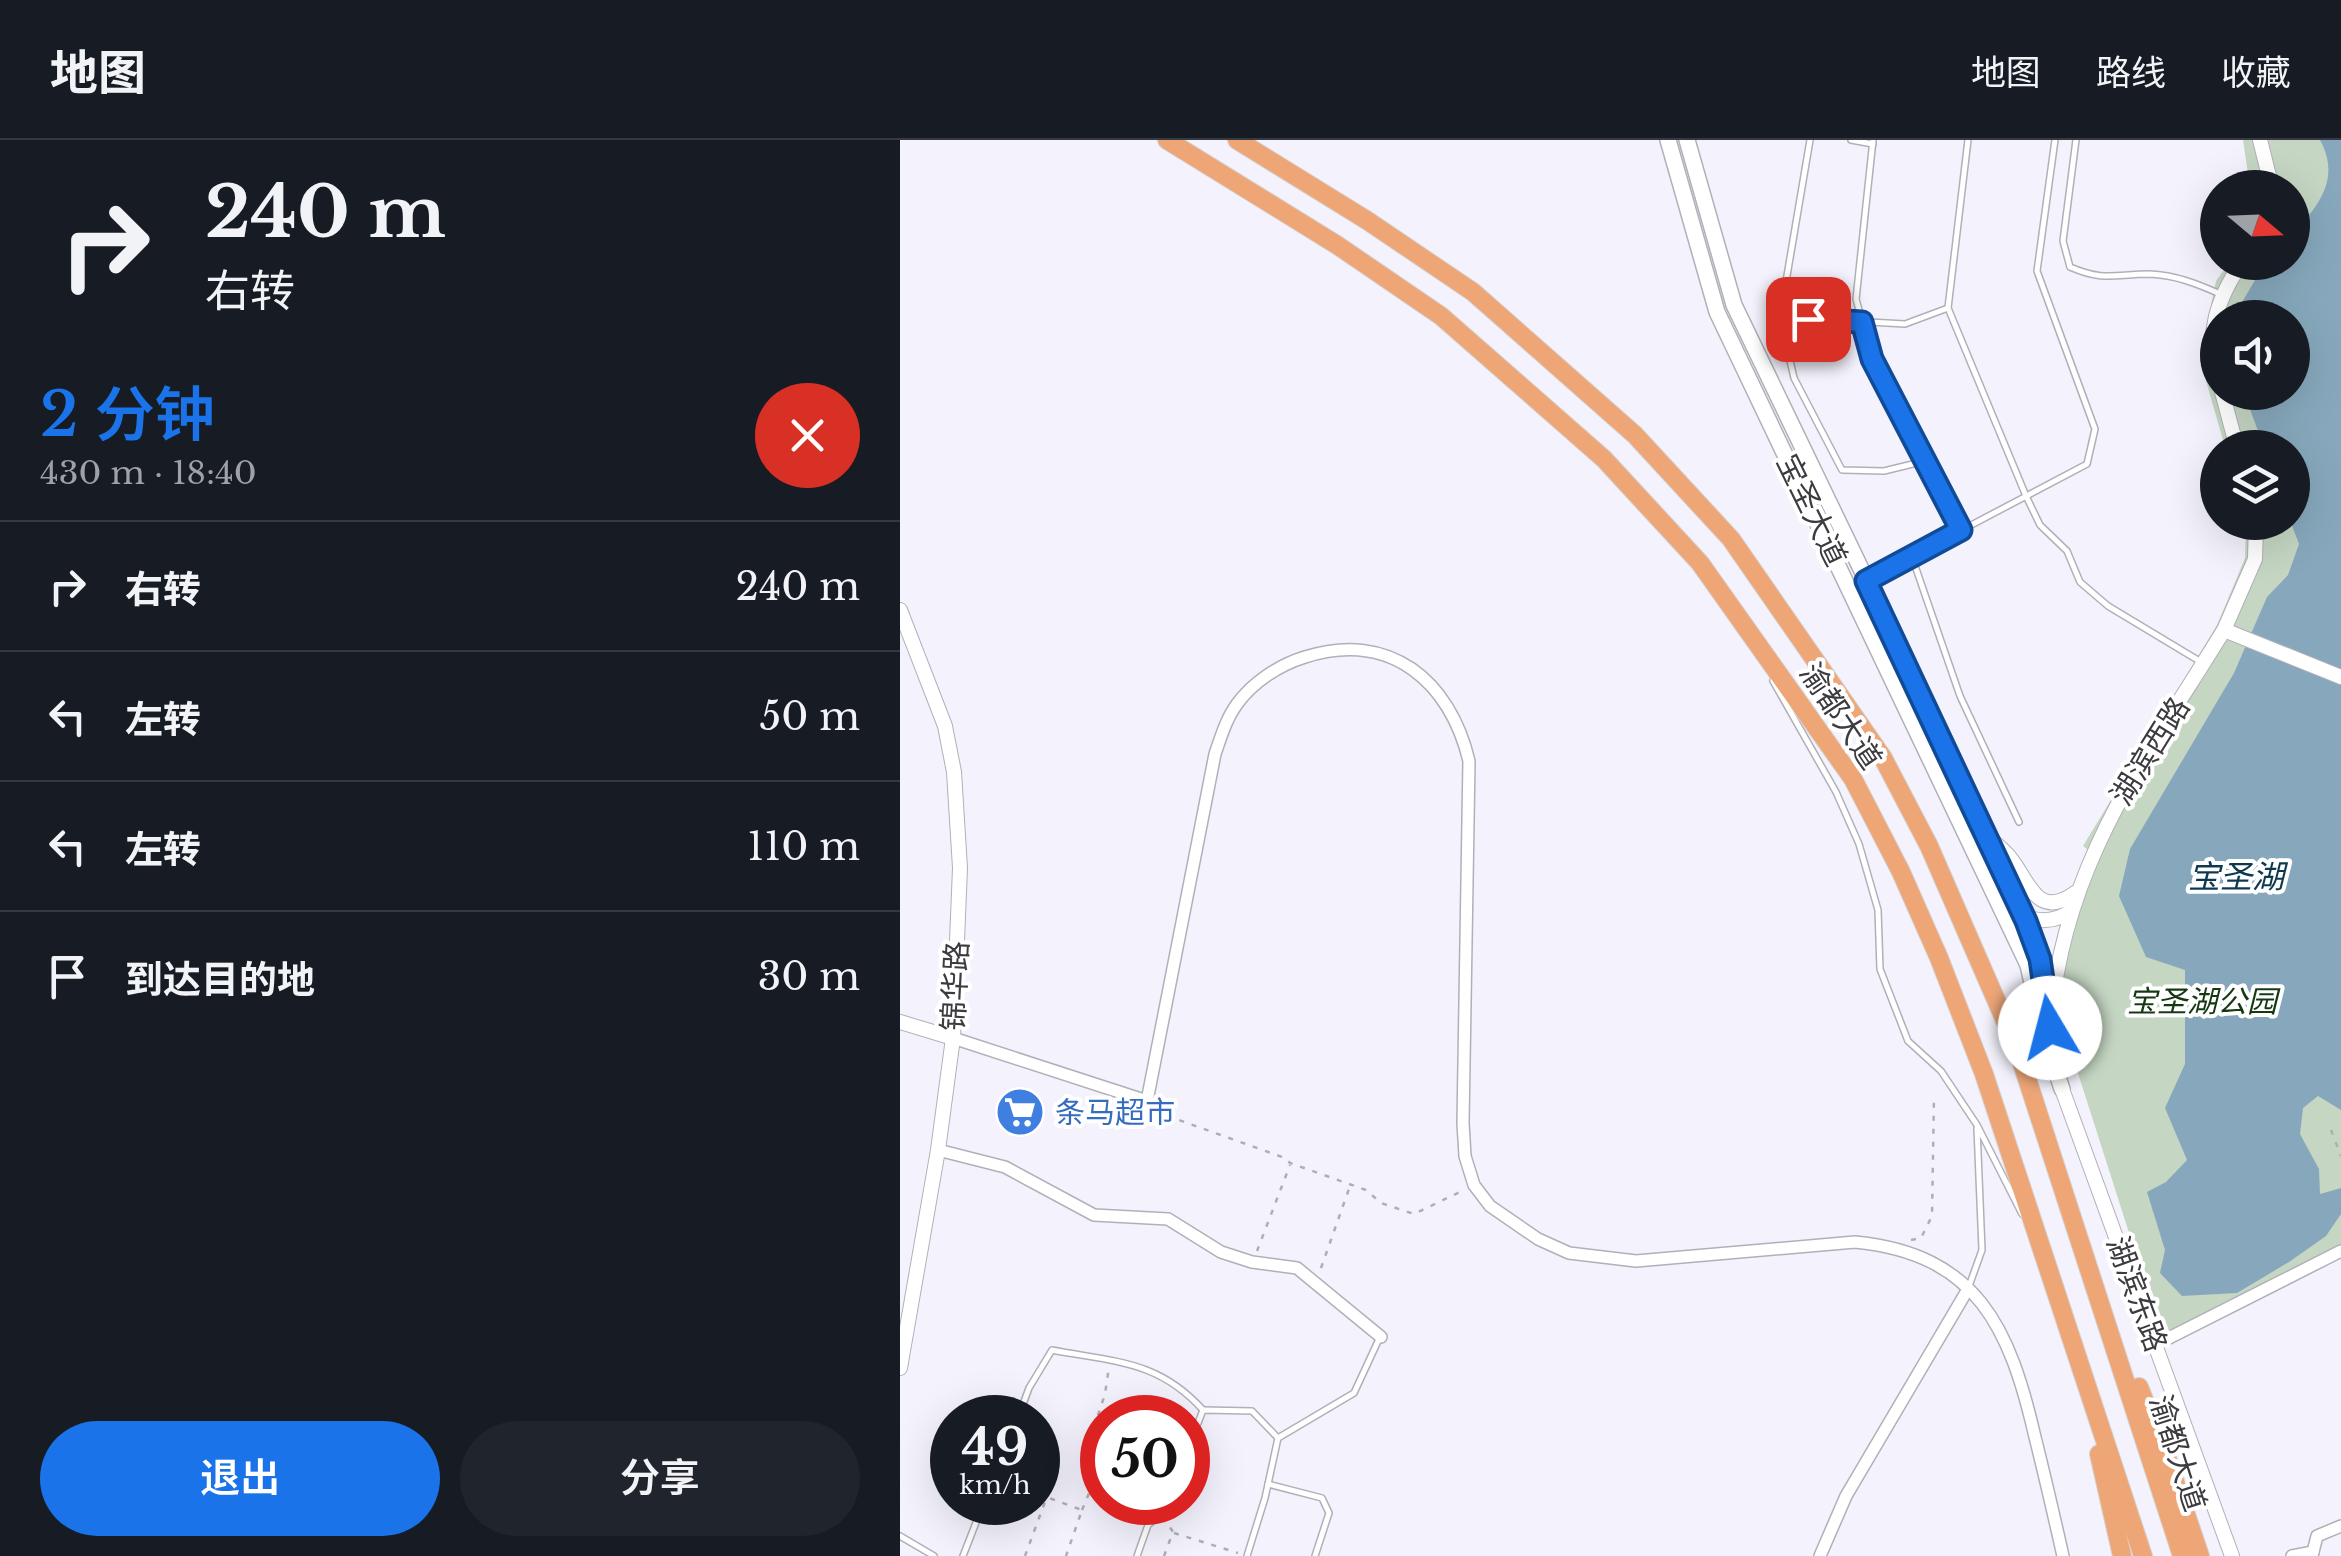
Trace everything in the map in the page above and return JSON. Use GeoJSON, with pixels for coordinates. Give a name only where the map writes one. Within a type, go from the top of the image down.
{"type":"FeatureCollection","features":[{"type":"Feature","properties":{"kind":"highway","name":"渝都大道"},"geometry":{"type":"LineString","coordinates":[[1167,140],[1337,245],[1442,316],[1604,459],[1700,563],[1853,779],[1940,958],[1984,1074],[2142,1556]]}},
{"type":"Feature","properties":{"kind":"highway","name":"渝都大道"},"geometry":{"type":"LineString","coordinates":[[1237,140],[1473,292],[1635,435],[1731,539],[1883,758],[1929,846],[2016,1048],[2182,1556]]}},
{"type":"Feature","properties":{"kind":"highway"},"geometry":{"type":"LineString","coordinates":[[2082,1247],[2166,1455],[2200,1556]]}},
{"type":"Feature","properties":{"kind":"highway"},"geometry":{"type":"LineString","coordinates":[[2080,1366],[2122,1556]]}},
{"type":"Feature","properties":{"kind":"main road","name":"宝圣大道"},"geometry":{"type":"LineString","coordinates":[[1668,140],[1717,312],[2028,965],[2043,1032],[2062,1089]]}},
{"type":"Feature","properties":{"kind":"main road","name":"宝圣大道"},"geometry":{"type":"LineString","coordinates":[[1687,140],[1734,305],[2025,918],[2040,959],[2062,1089]]}},
{"type":"Feature","properties":{"kind":"street"},"geometry":{"type":"LineString","coordinates":[[2260,140],[2268,170]]}},
{"type":"Feature","properties":{"kind":"street"},"geometry":{"type":"LineString","coordinates":[[2219,300],[2230,280]]}},
{"type":"Feature","properties":{"kind":"street"},"geometry":{"type":"LineString","coordinates":[[2255,540],[2254,559],[2224,630],[2341,677]]}},
{"type":"Feature","properties":{"kind":"street","name":"锦华路"},"geometry":{"type":"LineString","coordinates":[[900,610],[945,726],[954,772],[960,868],[953,1038],[900,1368]]}},
{"type":"Feature","properties":{"kind":"street","name":"湖滨西路"},"geometry":{"type":"LineString","coordinates":[[2050,1028],[2054,979],[2070,911],[2106,822],[2224,630]]}},
{"type":"Feature","properties":{"kind":"street"},"geometry":{"type":"LineString","coordinates":[[900,1022],[1147,1100],[1212,773],[1224,728],[1237,704],[1256,684],[1299,658],[1340,648],[1385,655],[1407,664],[1441,695],[1464,738],[1469,761],[1463,1123],[1474,1185],[1499,1214],[1569,1253],[1636,1260],[1820,1244],[1885,1245],[1942,1269],[1995,1318],[2014,1354],[2063,1556]]}},
{"type":"Feature","properties":{"kind":"street"},"geometry":{"type":"LineString","coordinates":[[1990,839],[2011,859],[2026,886],[2044,902],[2062,902],[2076,893]]}},
{"type":"Feature","properties":{"kind":"street"},"geometry":{"type":"LineString","coordinates":[[1998,898],[2017,915],[2039,922],[2059,919],[2070,911]]}},
{"type":"Feature","properties":{"kind":"street","name":"湖滨东路"},"geometry":{"type":"LineString","coordinates":[[2062,1089],[2232,1556]]}},
{"type":"Feature","properties":{"kind":"street"},"geometry":{"type":"LineString","coordinates":[[938,1150],[1005,1166],[1094,1215],[1168,1219],[1221,1252],[1252,1262],[1297,1268],[1380,1336]]}},
{"type":"Feature","properties":{"kind":"street"},"geometry":{"type":"LineString","coordinates":[[2155,1345],[2341,1251]]}},
{"type":"Feature","properties":{"kind":"street"},"geometry":{"type":"LineString","coordinates":[[1820,1556],[1846,1496],[1968,1290]]}},
{"type":"Feature","properties":{"kind":"street"},"geometry":{"type":"LineString","coordinates":[[2292,1556],[2312,1554],[2317,1536],[2341,1526]]}},
{"type":"Feature","properties":{"kind":"lane"},"geometry":{"type":"LineString","coordinates":[[1810,140],[1780,317],[1794,378],[1842,470],[1884,471],[1925,461]]}},
{"type":"Feature","properties":{"kind":"lane"},"geometry":{"type":"LineString","coordinates":[[1852,140],[1873,142],[1856,298],[1872,359],[1961,530]]}},
{"type":"Feature","properties":{"kind":"lane"},"geometry":{"type":"LineString","coordinates":[[1968,140],[1948,308],[2026,496],[2040,526],[2067,552],[2080,582],[2108,606],[2203,664]]}},
{"type":"Feature","properties":{"kind":"lane"},"geometry":{"type":"LineString","coordinates":[[1866,581],[2087,464],[2094,429],[2037,270],[2055,140]]}},
{"type":"Feature","properties":{"kind":"lane"},"geometry":{"type":"LineString","coordinates":[[2076,140],[2063,241],[2070,267],[2096,278],[2152,274],[2192,282],[2220,294]]}},
{"type":"Feature","properties":{"kind":"lane"},"geometry":{"type":"LineString","coordinates":[[1780,317],[1905,324],[1948,308]]}},
{"type":"Feature","properties":{"kind":"lane"},"geometry":{"type":"LineString","coordinates":[[1912,557],[1960,696],[2018,822]]}},
{"type":"Feature","properties":{"kind":"lane"},"geometry":{"type":"LineString","coordinates":[[1756,641],[1778,693],[1836,792],[1859,844],[1878,910],[1880,968],[1908,1041],[1941,1071],[1977,1125],[2046,1261]]}},
{"type":"Feature","properties":{"kind":"lane"},"geometry":{"type":"LineString","coordinates":[[1968,1290],[1982,1250],[1977,1125]]}},
{"type":"Feature","properties":{"kind":"lane"},"geometry":{"type":"LineString","coordinates":[[1247,1556],[1278,1438],[1354,1393],[1380,1336]]}},
{"type":"Feature","properties":{"kind":"lane"},"geometry":{"type":"LineString","coordinates":[[1026,1395],[1052,1350],[1149,1368],[1190,1395]]}},
{"type":"Feature","properties":{"kind":"lane"},"geometry":{"type":"LineString","coordinates":[[1210,1410],[1252,1411],[1278,1438]]}},
{"type":"Feature","properties":{"kind":"lane"},"geometry":{"type":"LineString","coordinates":[[1268,1484],[1322,1498],[1329,1513],[1316,1556]]}},
{"type":"Feature","properties":{"kind":"lane"},"geometry":{"type":"LineString","coordinates":[[963,1556],[975,1525]]}},
{"type":"Feature","properties":{"kind":"lane"},"geometry":{"type":"LineString","coordinates":[[1137,1556],[1148,1525]]}},
{"type":"Feature","properties":{"kind":"lane"},"geometry":{"type":"LineString","coordinates":[[900,1536],[934,1556]]}},
{"type":"Feature","properties":{"kind":"path"},"geometry":{"type":"LineString","coordinates":[[1885,1245],[1921,1238],[1932,1216],[1934,1097]]}},
{"type":"Feature","properties":{"kind":"path"},"geometry":{"type":"LineString","coordinates":[[1147,1100],[1176,1119],[1286,1158],[1290,1164],[1366,1190],[1380,1203],[1414,1214],[1474,1185]]}},
{"type":"Feature","properties":{"kind":"path"},"geometry":{"type":"LineString","coordinates":[[2331,1130],[2341,1156]]}},
{"type":"Feature","properties":{"kind":"path"},"geometry":{"type":"LineString","coordinates":[[1252,1262],[1290,1164]]}},
{"type":"Feature","properties":{"kind":"path"},"geometry":{"type":"LineString","coordinates":[[1316,1282],[1350,1185]]}},
{"type":"Feature","properties":{"kind":"path"},"geometry":{"type":"LineString","coordinates":[[1105,1395],[1110,1361]]}},
{"type":"Feature","properties":{"kind":"path"},"geometry":{"type":"LineString","coordinates":[[1066,1556],[1080,1516]]}},
{"type":"Feature","properties":{"kind":"path"},"geometry":{"type":"LineString","coordinates":[[1025,1556],[1037,1525]]}},
{"type":"Feature","properties":{"kind":"path"},"geometry":{"type":"LineString","coordinates":[[1168,1525],[1172,1532],[1247,1556]]}},
{"type":"Feature","properties":{"kind":"path"},"geometry":{"type":"LineString","coordinates":[[1164,1556],[1172,1532]]}},
{"type":"Feature","properties":{"kind":"green space","name":"宝圣湖"},"geometry":{"type":"Polygon","coordinates":[[[2243,140],[2341,140],[2341,1245],[2162,1336],[2061,1020],[2065,965],[2095,855],[2083,846],[2217,625],[2245,558],[2246,540],[2310,540],[2310,430],[2220,430],[2214,410],[2310,410],[2310,300],[2212,300],[2216,281],[2310,280],[2310,170],[2247,170],[2243,140]]]}},
{"type":"Feature","properties":{"kind":"water","name":"宝圣湖"},"geometry":{"type":"Polygon","coordinates":[[[2320,140],[2341,140],[2341,1110],[2318,1096],[2303,1108],[2300,1134],[2319,1169],[2320,1194],[2341,1188],[2341,1214],[2326,1236],[2237,1293],[2182,1296],[2160,1273],[2165,1250],[2147,1192],[2166,1182],[2187,1160],[2165,1108],[2185,1064],[2185,970],[2146,957],[2119,896],[2130,849],[2234,673],[2267,597],[2288,575],[2297,540],[2310,540],[2310,430],[2258,430],[2250,410],[2310,410],[2310,300],[2243,300],[2255,280],[2310,280],[2310,213],[2328,179],[2326,154],[2320,140]]]}},
{"type":"Feature","properties":{"kind":"place","name":"条马超市"},"geometry":{"type":"Point","coordinates":[1020,1112]}},
{"type":"Feature","properties":{"kind":"route"},"geometry":{"type":"LineString","coordinates":[[1808,319],[1862,322],[1872,359],[1961,530],[1866,581],[2026,921],[2040,959],[2050,1028]]}},
{"type":"Feature","properties":{"kind":"park label","name":"宝圣湖公园"},"geometry":{"type":"Point","coordinates":[2202,1001]}}]}
